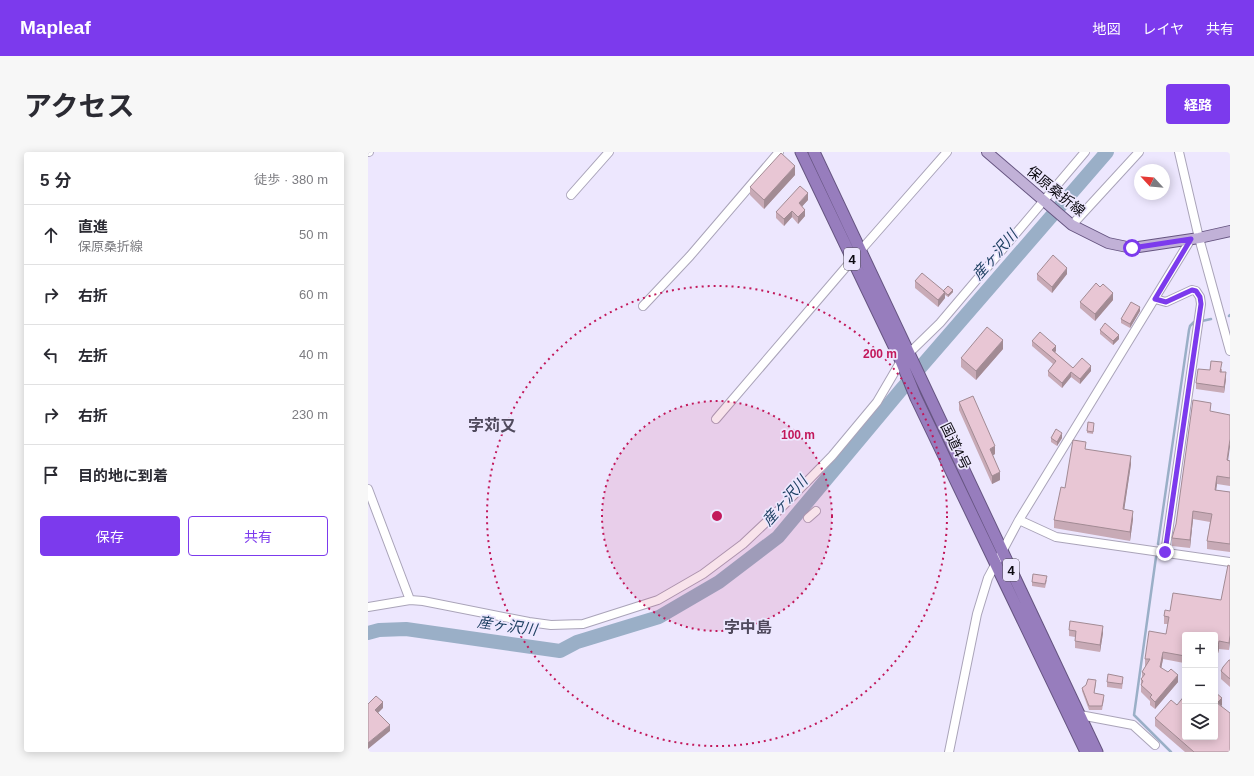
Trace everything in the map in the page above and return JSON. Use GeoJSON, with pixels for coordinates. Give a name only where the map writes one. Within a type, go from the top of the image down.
{"type":"FeatureCollection","features":[{"type":"Feature","properties":{"kind":"highway","name":"国道4号"},"geometry":{"type":"LineString","coordinates":[[801,152],[852,260],[906,359],[925,388],[1097,752]]}},
{"type":"Feature","properties":{"kind":"highway","name":"国道4号"},"geometry":{"type":"LineString","coordinates":[[814,152],[861,250],[906,359],[916,398],[1086,752]]}},
{"type":"Feature","properties":{"kind":"main road","name":"保原桑折線"},"geometry":{"type":"LineString","coordinates":[[987,152],[1072,224],[1108,243],[1132,248],[1197,238],[1230,231]]}},
{"type":"Feature","properties":{"kind":"street"},"geometry":{"type":"LineString","coordinates":[[571,195],[609,152]]}},
{"type":"Feature","properties":{"kind":"street"},"geometry":{"type":"LineString","coordinates":[[643,306],[690,256],[779,152]]}},
{"type":"Feature","properties":{"kind":"street"},"geometry":{"type":"LineString","coordinates":[[861,250],[947,152]]}},
{"type":"Feature","properties":{"kind":"street"},"geometry":{"type":"LineString","coordinates":[[368,607],[410,600],[440,604],[506,618],[551,625],[583,624],[663,598],[719,563],[779,510],[832,456],[872,409],[906,359],[940,323],[1085,152]]}},
{"type":"Feature","properties":{"kind":"street"},"geometry":{"type":"LineString","coordinates":[[1072,224],[1139,152]]}},
{"type":"Feature","properties":{"kind":"street"},"geometry":{"type":"LineString","coordinates":[[1179,152],[1197,238],[1230,351]]}},
{"type":"Feature","properties":{"kind":"street"},"geometry":{"type":"LineString","coordinates":[[949,752],[977,614],[986,583],[996,562],[1019,520],[1155,299],[1197,238]]}},
{"type":"Feature","properties":{"kind":"street"},"geometry":{"type":"LineString","coordinates":[[716,419],[852,260]]}},
{"type":"Feature","properties":{"kind":"street"},"geometry":{"type":"LineString","coordinates":[[1155,299],[1166,302],[1192,290],[1196,291],[1200,297],[1201,304],[1165,552]]}},
{"type":"Feature","properties":{"kind":"street"},"geometry":{"type":"LineString","coordinates":[[368,489],[410,600]]}},
{"type":"Feature","properties":{"kind":"street"},"geometry":{"type":"LineString","coordinates":[[808,518],[816,511]]}},
{"type":"Feature","properties":{"kind":"street"},"geometry":{"type":"LineString","coordinates":[[1019,520],[1056,538],[1230,562]]}},
{"type":"Feature","properties":{"kind":"street"},"geometry":{"type":"LineString","coordinates":[[1080,715],[1133,725],[1155,745]]}},
{"type":"Feature","properties":{"kind":"building"},"geometry":{"type":"Polygon","coordinates":[[[781,153],[795,166],[764,200],[750,187],[781,153]]]}},
{"type":"Feature","properties":{"kind":"building"},"geometry":{"type":"Polygon","coordinates":[[[800,186],[808,193],[799,203],[805,210],[798,217],[792,211],[784,219],[776,212],[800,186]]]}},
{"type":"Feature","properties":{"kind":"building"},"geometry":{"type":"Polygon","coordinates":[[[1053,255],[1067,268],[1052,287],[1037,274],[1053,255]]]}},
{"type":"Feature","properties":{"kind":"building"},"geometry":{"type":"Polygon","coordinates":[[[922,273],[945,292],[938,300],[915,281],[922,273]]]}},
{"type":"Feature","properties":{"kind":"building"},"geometry":{"type":"Polygon","coordinates":[[[1096,283],[1100,287],[1103,284],[1113,293],[1095,314],[1080,302],[1096,283]]]}},
{"type":"Feature","properties":{"kind":"building"},"geometry":{"type":"Polygon","coordinates":[[[948,286],[953,290],[948,295],[943,291],[948,286]]]}},
{"type":"Feature","properties":{"kind":"building"},"geometry":{"type":"Polygon","coordinates":[[[1131,302],[1140,307],[1130,324],[1121,319],[1131,302]]]}},
{"type":"Feature","properties":{"kind":"building"},"geometry":{"type":"Polygon","coordinates":[[[1105,323],[1119,335],[1113,341],[1100,330],[1105,323]]]}},
{"type":"Feature","properties":{"kind":"building"},"geometry":{"type":"Polygon","coordinates":[[[987,327],[1003,340],[976,371],[961,358],[987,327]]]}},
{"type":"Feature","properties":{"kind":"building"},"geometry":{"type":"Polygon","coordinates":[[[1040,332],[1056,346],[1052,350],[1073,368],[1082,358],[1091,366],[1080,379],[1071,372],[1062,383],[1048,371],[1056,361],[1032,341],[1040,332]]]}},
{"type":"Feature","properties":{"kind":"building"},"geometry":{"type":"Polygon","coordinates":[[[1211,361],[1222,362],[1220,372],[1226,372],[1224,387],[1196,383],[1198,369],[1210,370],[1211,361]]]}},
{"type":"Feature","properties":{"kind":"building"},"geometry":{"type":"Polygon","coordinates":[[[973,396],[995,446],[990,449],[1000,472],[992,476],[959,402],[973,396]]]}},
{"type":"Feature","properties":{"kind":"building"},"geometry":{"type":"Polygon","coordinates":[[[1193,400],[1211,403],[1210,411],[1230,415],[1230,439],[1227,460],[1230,461],[1230,478],[1217,476],[1215,490],[1230,492],[1230,544],[1207,541],[1212,514],[1193,511],[1190,540],[1172,538],[1176,524],[1193,400]]]}},
{"type":"Feature","properties":{"kind":"building"},"geometry":{"type":"Polygon","coordinates":[[[1088,422],[1094,423],[1093,432],[1087,431],[1088,422]]]}},
{"type":"Feature","properties":{"kind":"building"},"geometry":{"type":"Polygon","coordinates":[[[1056,429],[1062,433],[1057,442],[1051,438],[1056,429]]]}},
{"type":"Feature","properties":{"kind":"building"},"geometry":{"type":"Polygon","coordinates":[[[1073,440],[1086,442],[1085,449],[1131,456],[1123,509],[1133,511],[1130,532],[1054,520],[1061,487],[1065,488],[1073,440]]]}},
{"type":"Feature","properties":{"kind":"building"},"geometry":{"type":"Polygon","coordinates":[[[1228,565],[1230,566],[1230,635],[1229,643],[1219,641],[1218,646],[1218,632],[1182,632],[1182,655],[1163,652],[1160,667],[1168,672],[1171,669],[1178,675],[1155,702],[1150,697],[1152,695],[1141,685],[1143,681],[1141,679],[1145,674],[1142,672],[1150,659],[1145,659],[1149,631],[1166,634],[1169,617],[1164,616],[1165,610],[1170,611],[1173,593],[1221,600],[1228,565]]]}},
{"type":"Feature","properties":{"kind":"building"},"geometry":{"type":"Polygon","coordinates":[[[1033,574],[1047,576],[1045,584],[1032,582],[1033,574]]]}},
{"type":"Feature","properties":{"kind":"building"},"geometry":{"type":"Polygon","coordinates":[[[1070,621],[1103,626],[1100,645],[1075,641],[1076,631],[1069,630],[1070,621]]]}},
{"type":"Feature","properties":{"kind":"building"},"geometry":{"type":"Polygon","coordinates":[[[1230,660],[1230,679],[1221,671],[1230,660]]]}},
{"type":"Feature","properties":{"kind":"building"},"geometry":{"type":"Polygon","coordinates":[[[1108,674],[1123,677],[1122,684],[1107,682],[1108,674]]]}},
{"type":"Feature","properties":{"kind":"building"},"geometry":{"type":"Polygon","coordinates":[[[1088,679],[1096,680],[1094,693],[1104,695],[1102,706],[1089,706],[1082,688],[1086,685],[1088,679]]]}},
{"type":"Feature","properties":{"kind":"building"},"geometry":{"type":"Polygon","coordinates":[[[1218,695],[1222,698],[1218,702],[1218,695]]]}},
{"type":"Feature","properties":{"kind":"building"},"geometry":{"type":"Polygon","coordinates":[[[376,696],[383,702],[375,710],[390,725],[368,743],[368,704],[376,696]]]}},
{"type":"Feature","properties":{"kind":"building"},"geometry":{"type":"Polygon","coordinates":[[[1182,699],[1182,740],[1218,740],[1218,704],[1230,713],[1230,752],[1194,752],[1155,718],[1171,700],[1177,705],[1182,699]]]}},
{"type":"Feature","properties":{"kind":"waterway","name":"産ヶ沢川"},"geometry":{"type":"LineString","coordinates":[[368,633],[379,630],[406,629],[560,651],[577,642],[659,617],[719,582],[778,537],[900,391],[1107,152]]}},
{"type":"Feature","properties":{"kind":"waterway"},"geometry":{"type":"LineString","coordinates":[[1202,321],[1211,319]]}},
{"type":"Feature","properties":{"kind":"waterway"},"geometry":{"type":"LineString","coordinates":[[1158,544],[1189,330],[1190,326],[1194,322]]}},
{"type":"Feature","properties":{"kind":"waterway"},"geometry":{"type":"LineString","coordinates":[[1156,557],[1134,715],[1171,752]]}},
{"type":"Feature","properties":{"kind":"district","name":"字苅又"},"geometry":{"type":"Point","coordinates":[492,425]}},
{"type":"Feature","properties":{"kind":"district","name":"字中島"},"geometry":{"type":"Point","coordinates":[748,627]}},
{"type":"Feature","properties":{"kind":"route"},"geometry":{"type":"LineString","coordinates":[[1132,248],[1191,239],[1155,299],[1166,302],[1192,290],[1196,291],[1200,297],[1201,304],[1165,552]]}}]}
